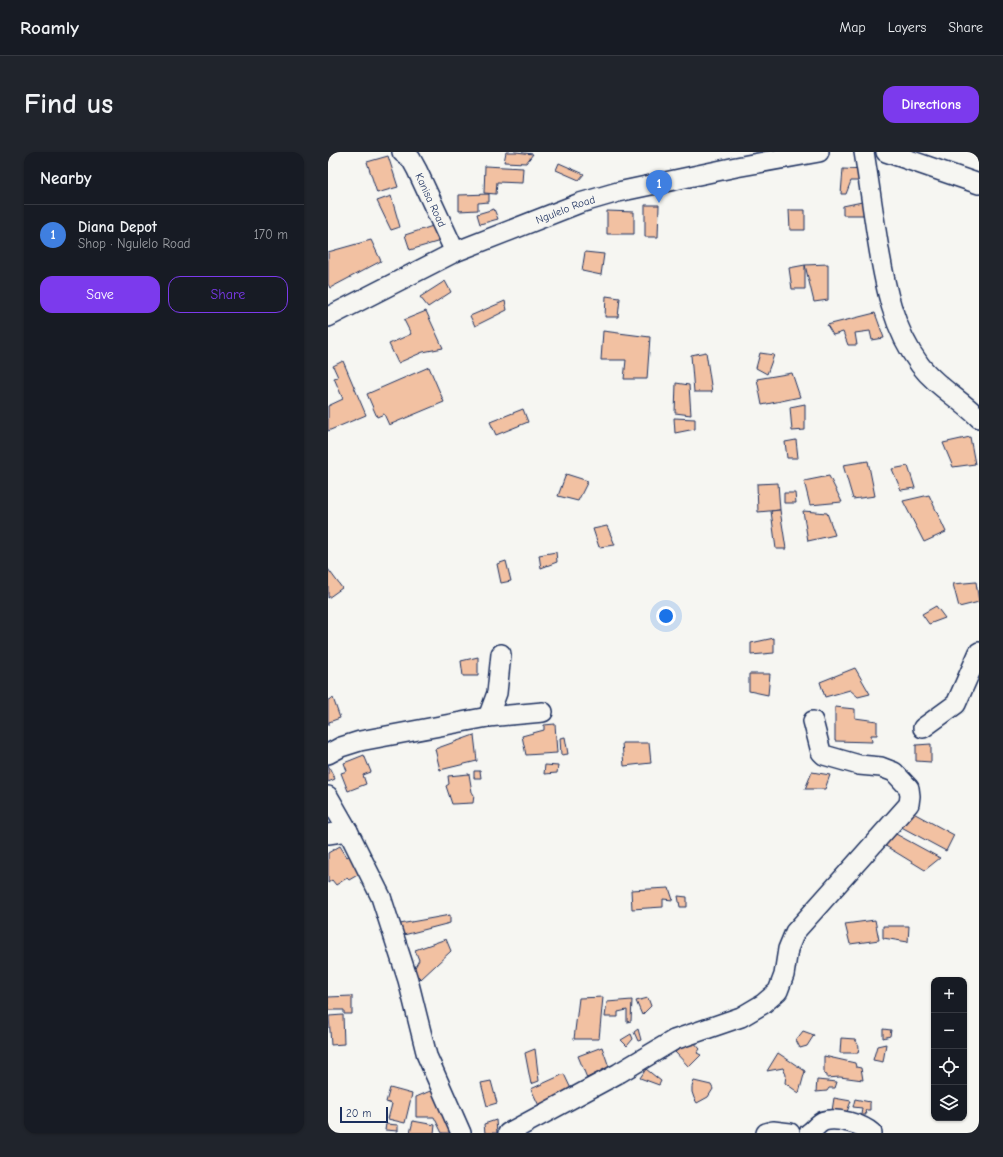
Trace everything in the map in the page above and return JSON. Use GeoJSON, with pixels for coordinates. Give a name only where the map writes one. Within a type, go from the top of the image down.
{"type":"FeatureCollection","features":[{"type":"Feature","properties":{"kind":"street","name":"Kanisa Road"},"geometry":{"type":"LineString","coordinates":[[402,152],[411,159],[455,252]]}},
{"type":"Feature","properties":{"kind":"street","name":"Ngulelo Road"},"geometry":{"type":"LineString","coordinates":[[328,317],[455,252],[580,203],[618,192],[736,167],[819,152]]}},
{"type":"Feature","properties":{"kind":"street"},"geometry":{"type":"LineString","coordinates":[[864,152],[885,286],[892,312],[906,344],[921,366],[937,383],[975,407]]}},
{"type":"Feature","properties":{"kind":"street"},"geometry":{"type":"LineString","coordinates":[[886,152],[979,184]]}},
{"type":"Feature","properties":{"kind":"street"},"geometry":{"type":"LineString","coordinates":[[923,728],[956,704],[979,652]]}},
{"type":"Feature","properties":{"kind":"street"},"geometry":{"type":"LineString","coordinates":[[488,717],[497,694],[501,654]]}},
{"type":"Feature","properties":{"kind":"street"},"geometry":{"type":"LineString","coordinates":[[328,754],[342,747],[360,741],[488,717],[543,712]]}},
{"type":"Feature","properties":{"kind":"street"},"geometry":{"type":"LineString","coordinates":[[508,1133],[619,1073],[674,1040],[741,1017],[762,1004],[778,990],[784,975],[788,949],[795,932],[909,804],[909,788],[894,772],[881,767],[860,765],[824,755],[821,752],[813,721]]}},
{"type":"Feature","properties":{"kind":"street"},"geometry":{"type":"LineString","coordinates":[[328,796],[348,831],[381,897],[408,980],[427,1056],[461,1133]]}},
{"type":"Feature","properties":{"kind":"street"},"geometry":{"type":"LineString","coordinates":[[328,834],[348,831]]}},
{"type":"Feature","properties":{"kind":"street"},"geometry":{"type":"LineString","coordinates":[[809,1133],[822,1122],[828,1120],[855,1123],[866,1128],[872,1133]]}},
{"type":"Feature","properties":{"kind":"street"},"geometry":{"type":"LineString","coordinates":[[766,1133],[774,1131],[790,1133]]}},
{"type":"Feature","properties":{"kind":"building"},"geometry":{"type":"Polygon","coordinates":[[[506,152],[533,154],[526,163],[504,162],[506,152]]]}},
{"type":"Feature","properties":{"kind":"building"},"geometry":{"type":"Polygon","coordinates":[[[388,156],[398,187],[377,193],[367,162],[388,156]]]}},
{"type":"Feature","properties":{"kind":"building"},"geometry":{"type":"Polygon","coordinates":[[[559,163],[584,174],[579,180],[556,170],[559,163]]]}},
{"type":"Feature","properties":{"kind":"building"},"geometry":{"type":"Polygon","coordinates":[[[485,166],[523,168],[522,183],[497,182],[496,194],[484,193],[485,166]]]}},
{"type":"Feature","properties":{"kind":"building"},"geometry":{"type":"Polygon","coordinates":[[[843,169],[868,170],[870,181],[851,181],[846,194],[841,194],[843,169]]]}},
{"type":"Feature","properties":{"kind":"building"},"geometry":{"type":"Polygon","coordinates":[[[489,194],[489,202],[478,203],[478,210],[459,211],[459,195],[489,194]]]}},
{"type":"Feature","properties":{"kind":"building"},"geometry":{"type":"Polygon","coordinates":[[[391,196],[400,227],[391,230],[377,201],[391,196]]]}},
{"type":"Feature","properties":{"kind":"building"},"geometry":{"type":"Polygon","coordinates":[[[862,202],[867,215],[843,215],[843,206],[862,202]]]}},
{"type":"Feature","properties":{"kind":"building"},"geometry":{"type":"Polygon","coordinates":[[[645,205],[659,205],[658,237],[645,237],[645,205]]]}},
{"type":"Feature","properties":{"kind":"building"},"geometry":{"type":"Polygon","coordinates":[[[494,209],[498,219],[480,224],[477,214],[494,209]]]}},
{"type":"Feature","properties":{"kind":"building"},"geometry":{"type":"Polygon","coordinates":[[[789,210],[805,210],[805,230],[790,230],[789,210]]]}},
{"type":"Feature","properties":{"kind":"building"},"geometry":{"type":"Polygon","coordinates":[[[607,211],[634,212],[634,234],[607,234],[607,211]]]}},
{"type":"Feature","properties":{"kind":"building"},"geometry":{"type":"Polygon","coordinates":[[[442,223],[447,239],[410,250],[405,235],[442,223]]]}},
{"type":"Feature","properties":{"kind":"building"},"geometry":{"type":"Polygon","coordinates":[[[371,240],[381,261],[330,288],[328,284],[328,252],[371,240]]]}},
{"type":"Feature","properties":{"kind":"building"},"geometry":{"type":"Polygon","coordinates":[[[585,252],[604,254],[601,275],[582,271],[585,252]]]}},
{"type":"Feature","properties":{"kind":"building"},"geometry":{"type":"Polygon","coordinates":[[[828,264],[828,300],[814,302],[805,265],[828,264]]]}},
{"type":"Feature","properties":{"kind":"building"},"geometry":{"type":"Polygon","coordinates":[[[805,265],[805,289],[792,289],[789,268],[805,265]]]}},
{"type":"Feature","properties":{"kind":"building"},"geometry":{"type":"Polygon","coordinates":[[[445,281],[451,292],[428,307],[420,297],[445,281]]]}},
{"type":"Feature","properties":{"kind":"building"},"geometry":{"type":"Polygon","coordinates":[[[606,296],[620,298],[618,317],[605,317],[606,296]]]}},
{"type":"Feature","properties":{"kind":"building"},"geometry":{"type":"Polygon","coordinates":[[[505,301],[507,310],[475,326],[470,316],[505,301]]]}},
{"type":"Feature","properties":{"kind":"building"},"geometry":{"type":"Polygon","coordinates":[[[426,311],[443,348],[423,352],[398,363],[389,344],[411,334],[404,320],[426,311]]]}},
{"type":"Feature","properties":{"kind":"building"},"geometry":{"type":"Polygon","coordinates":[[[875,313],[884,338],[872,340],[870,331],[855,333],[857,345],[848,345],[843,332],[833,335],[827,325],[875,313]]]}},
{"type":"Feature","properties":{"kind":"building"},"geometry":{"type":"Polygon","coordinates":[[[603,331],[650,337],[647,379],[624,379],[626,360],[601,360],[603,331]]]}},
{"type":"Feature","properties":{"kind":"building"},"geometry":{"type":"Polygon","coordinates":[[[706,352],[712,392],[694,392],[691,355],[706,352]]]}},
{"type":"Feature","properties":{"kind":"building"},"geometry":{"type":"Polygon","coordinates":[[[760,353],[774,355],[767,374],[756,368],[760,353]]]}},
{"type":"Feature","properties":{"kind":"building"},"geometry":{"type":"Polygon","coordinates":[[[343,361],[366,415],[328,431],[328,406],[343,399],[334,378],[338,377],[333,366],[343,361]]]}},
{"type":"Feature","properties":{"kind":"building"},"geometry":{"type":"Polygon","coordinates":[[[429,367],[444,402],[389,425],[384,414],[377,417],[367,394],[429,367]]]}},
{"type":"Feature","properties":{"kind":"building"},"geometry":{"type":"Polygon","coordinates":[[[792,373],[800,397],[762,405],[757,379],[792,373]]]}},
{"type":"Feature","properties":{"kind":"building"},"geometry":{"type":"Polygon","coordinates":[[[676,383],[689,385],[691,415],[675,413],[676,383]]]}},
{"type":"Feature","properties":{"kind":"building"},"geometry":{"type":"Polygon","coordinates":[[[805,404],[805,430],[792,431],[790,407],[805,404]]]}},
{"type":"Feature","properties":{"kind":"building"},"geometry":{"type":"Polygon","coordinates":[[[523,409],[528,422],[496,435],[490,422],[523,409]]]}},
{"type":"Feature","properties":{"kind":"building"},"geometry":{"type":"Polygon","coordinates":[[[674,418],[695,419],[695,429],[675,433],[674,418]]]}},
{"type":"Feature","properties":{"kind":"building"},"geometry":{"type":"Polygon","coordinates":[[[970,437],[975,464],[953,467],[943,443],[970,437]]]}},
{"type":"Feature","properties":{"kind":"building"},"geometry":{"type":"Polygon","coordinates":[[[796,440],[798,458],[787,458],[785,442],[796,440]]]}},
{"type":"Feature","properties":{"kind":"building"},"geometry":{"type":"Polygon","coordinates":[[[868,461],[875,496],[853,499],[843,465],[868,461]]]}},
{"type":"Feature","properties":{"kind":"building"},"geometry":{"type":"Polygon","coordinates":[[[908,466],[915,488],[901,490],[892,469],[908,466]]]}},
{"type":"Feature","properties":{"kind":"building"},"geometry":{"type":"Polygon","coordinates":[[[566,474],[588,481],[578,501],[558,496],[566,474]]]}},
{"type":"Feature","properties":{"kind":"building"},"geometry":{"type":"Polygon","coordinates":[[[829,476],[842,502],[810,505],[804,481],[829,476]]]}},
{"type":"Feature","properties":{"kind":"building"},"geometry":{"type":"Polygon","coordinates":[[[778,483],[780,510],[758,512],[757,484],[778,483]]]}},
{"type":"Feature","properties":{"kind":"building"},"geometry":{"type":"Polygon","coordinates":[[[784,493],[795,493],[796,503],[784,503],[784,493]]]}},
{"type":"Feature","properties":{"kind":"building"},"geometry":{"type":"Polygon","coordinates":[[[929,495],[946,532],[924,542],[903,501],[929,495]]]}},
{"type":"Feature","properties":{"kind":"building"},"geometry":{"type":"Polygon","coordinates":[[[780,510],[786,549],[776,549],[771,511],[780,510]]]}},
{"type":"Feature","properties":{"kind":"building"},"geometry":{"type":"Polygon","coordinates":[[[803,511],[827,513],[835,535],[808,541],[803,511]]]}},
{"type":"Feature","properties":{"kind":"building"},"geometry":{"type":"Polygon","coordinates":[[[607,526],[615,545],[599,547],[593,529],[607,526]]]}},
{"type":"Feature","properties":{"kind":"building"},"geometry":{"type":"Polygon","coordinates":[[[556,552],[557,562],[541,568],[539,555],[556,552]]]}},
{"type":"Feature","properties":{"kind":"building"},"geometry":{"type":"Polygon","coordinates":[[[506,561],[511,581],[501,583],[497,564],[506,561]]]}},
{"type":"Feature","properties":{"kind":"building"},"geometry":{"type":"Polygon","coordinates":[[[328,569],[342,588],[328,598],[328,569]]]}},
{"type":"Feature","properties":{"kind":"building"},"geometry":{"type":"Polygon","coordinates":[[[976,582],[979,602],[959,607],[953,584],[976,582]]]}},
{"type":"Feature","properties":{"kind":"building"},"geometry":{"type":"Polygon","coordinates":[[[936,606],[945,618],[929,624],[922,614],[936,606]]]}},
{"type":"Feature","properties":{"kind":"building"},"geometry":{"type":"Polygon","coordinates":[[[774,638],[774,653],[751,655],[751,643],[774,638]]]}},
{"type":"Feature","properties":{"kind":"building"},"geometry":{"type":"Polygon","coordinates":[[[478,657],[478,676],[463,676],[461,661],[478,657]]]}},
{"type":"Feature","properties":{"kind":"building"},"geometry":{"type":"Polygon","coordinates":[[[855,668],[870,694],[858,697],[850,690],[825,697],[820,682],[855,668]]]}},
{"type":"Feature","properties":{"kind":"building"},"geometry":{"type":"Polygon","coordinates":[[[749,674],[770,674],[768,695],[749,691],[749,674]]]}},
{"type":"Feature","properties":{"kind":"building"},"geometry":{"type":"Polygon","coordinates":[[[333,698],[340,718],[329,722],[328,725],[328,700],[333,698]]]}},
{"type":"Feature","properties":{"kind":"building"},"geometry":{"type":"Polygon","coordinates":[[[835,707],[855,709],[855,718],[877,721],[877,735],[871,735],[872,742],[835,741],[835,707]]]}},
{"type":"Feature","properties":{"kind":"building"},"geometry":{"type":"Polygon","coordinates":[[[555,724],[557,753],[526,755],[522,736],[544,730],[544,725],[555,724]]]}},
{"type":"Feature","properties":{"kind":"building"},"geometry":{"type":"Polygon","coordinates":[[[474,735],[477,761],[440,770],[435,749],[474,735]]]}},
{"type":"Feature","properties":{"kind":"building"},"geometry":{"type":"Polygon","coordinates":[[[565,737],[568,754],[561,755],[560,738],[565,737]]]}},
{"type":"Feature","properties":{"kind":"building"},"geometry":{"type":"Polygon","coordinates":[[[622,743],[649,743],[651,763],[624,766],[622,743]]]}},
{"type":"Feature","properties":{"kind":"building"},"geometry":{"type":"Polygon","coordinates":[[[931,744],[931,762],[916,761],[916,745],[931,744]]]}},
{"type":"Feature","properties":{"kind":"building"},"geometry":{"type":"Polygon","coordinates":[[[364,755],[371,772],[363,775],[366,784],[348,791],[341,773],[347,771],[344,763],[364,755]]]}},
{"type":"Feature","properties":{"kind":"building"},"geometry":{"type":"Polygon","coordinates":[[[328,765],[335,779],[328,782],[328,765]]]}},
{"type":"Feature","properties":{"kind":"building"},"geometry":{"type":"Polygon","coordinates":[[[545,765],[558,766],[557,773],[544,774],[545,765]]]}},
{"type":"Feature","properties":{"kind":"building"},"geometry":{"type":"Polygon","coordinates":[[[474,771],[480,771],[481,778],[474,778],[474,771]]]}},
{"type":"Feature","properties":{"kind":"building"},"geometry":{"type":"Polygon","coordinates":[[[812,772],[830,775],[825,789],[805,789],[812,772]]]}},
{"type":"Feature","properties":{"kind":"building"},"geometry":{"type":"Polygon","coordinates":[[[469,774],[472,792],[474,795],[473,803],[452,804],[446,786],[449,784],[448,776],[469,774]]]}},
{"type":"Feature","properties":{"kind":"building"},"geometry":{"type":"Polygon","coordinates":[[[906,809],[954,835],[946,851],[894,823],[906,809]]]}},
{"type":"Feature","properties":{"kind":"building"},"geometry":{"type":"Polygon","coordinates":[[[894,833],[940,858],[925,870],[884,845],[894,833]]]}},
{"type":"Feature","properties":{"kind":"building"},"geometry":{"type":"Polygon","coordinates":[[[340,846],[347,857],[350,855],[361,873],[349,880],[347,878],[336,885],[332,880],[328,883],[328,853],[340,846]]]}},
{"type":"Feature","properties":{"kind":"building"},"geometry":{"type":"Polygon","coordinates":[[[669,888],[673,900],[663,899],[663,907],[632,909],[631,890],[669,888]]]}},
{"type":"Feature","properties":{"kind":"building"},"geometry":{"type":"Polygon","coordinates":[[[678,896],[687,897],[687,907],[680,907],[678,896]]]}},
{"type":"Feature","properties":{"kind":"building"},"geometry":{"type":"Polygon","coordinates":[[[450,915],[450,923],[400,936],[400,924],[450,915]]]}},
{"type":"Feature","properties":{"kind":"building"},"geometry":{"type":"Polygon","coordinates":[[[875,920],[879,940],[850,944],[845,924],[875,920]]]}},
{"type":"Feature","properties":{"kind":"building"},"geometry":{"type":"Polygon","coordinates":[[[883,926],[909,926],[908,942],[883,938],[883,926]]]}},
{"type":"Feature","properties":{"kind":"building"},"geometry":{"type":"Polygon","coordinates":[[[446,939],[451,951],[421,979],[413,971],[419,960],[415,950],[446,939]]]}},
{"type":"Feature","properties":{"kind":"building"},"geometry":{"type":"Polygon","coordinates":[[[352,996],[352,1014],[344,1014],[344,1010],[328,1010],[328,997],[352,996]]]}},
{"type":"Feature","properties":{"kind":"building"},"geometry":{"type":"Polygon","coordinates":[[[603,997],[599,1039],[574,1039],[579,998],[603,997]]]}},
{"type":"Feature","properties":{"kind":"building"},"geometry":{"type":"Polygon","coordinates":[[[648,998],[651,1006],[642,1015],[636,1001],[648,998]]]}},
{"type":"Feature","properties":{"kind":"building"},"geometry":{"type":"Polygon","coordinates":[[[632,1000],[631,1021],[627,1022],[627,1010],[618,1012],[618,1017],[605,1017],[607,1002],[632,1000]]]}},
{"type":"Feature","properties":{"kind":"building"},"geometry":{"type":"Polygon","coordinates":[[[343,1015],[344,1044],[331,1045],[329,1016],[343,1015]]]}},
{"type":"Feature","properties":{"kind":"building"},"geometry":{"type":"Polygon","coordinates":[[[638,1029],[641,1040],[638,1041],[634,1032],[638,1029]]]}},
{"type":"Feature","properties":{"kind":"building"},"geometry":{"type":"Polygon","coordinates":[[[883,1029],[891,1030],[890,1036],[883,1038],[883,1029]]]}},
{"type":"Feature","properties":{"kind":"building"},"geometry":{"type":"Polygon","coordinates":[[[803,1031],[814,1035],[807,1046],[800,1048],[796,1040],[803,1031]]]}},
{"type":"Feature","properties":{"kind":"building"},"geometry":{"type":"Polygon","coordinates":[[[631,1034],[633,1039],[627,1046],[621,1040],[631,1034]]]}},
{"type":"Feature","properties":{"kind":"building"},"geometry":{"type":"Polygon","coordinates":[[[841,1038],[855,1039],[859,1047],[858,1053],[840,1053],[841,1038]]]}},
{"type":"Feature","properties":{"kind":"building"},"geometry":{"type":"Polygon","coordinates":[[[692,1040],[700,1049],[697,1053],[701,1055],[689,1067],[675,1052],[692,1040]]]}},
{"type":"Feature","properties":{"kind":"building"},"geometry":{"type":"Polygon","coordinates":[[[886,1044],[883,1062],[873,1060],[877,1046],[886,1044]]]}},
{"type":"Feature","properties":{"kind":"building"},"geometry":{"type":"Polygon","coordinates":[[[602,1047],[609,1067],[587,1078],[578,1056],[602,1047]]]}},
{"type":"Feature","properties":{"kind":"building"},"geometry":{"type":"Polygon","coordinates":[[[535,1049],[539,1081],[531,1084],[525,1053],[535,1049]]]}},
{"type":"Feature","properties":{"kind":"building"},"geometry":{"type":"Polygon","coordinates":[[[778,1053],[805,1071],[799,1093],[785,1083],[786,1075],[783,1068],[767,1071],[778,1053]]]}},
{"type":"Feature","properties":{"kind":"building"},"geometry":{"type":"Polygon","coordinates":[[[824,1056],[855,1063],[856,1067],[861,1068],[863,1080],[840,1077],[827,1078],[827,1075],[824,1074],[824,1056]]]}},
{"type":"Feature","properties":{"kind":"building"},"geometry":{"type":"Polygon","coordinates":[[[646,1069],[661,1081],[659,1085],[640,1078],[646,1069]]]}},
{"type":"Feature","properties":{"kind":"building"},"geometry":{"type":"Polygon","coordinates":[[[564,1074],[572,1091],[541,1110],[531,1089],[564,1074]]]}},
{"type":"Feature","properties":{"kind":"building"},"geometry":{"type":"Polygon","coordinates":[[[817,1080],[837,1082],[835,1088],[829,1088],[827,1091],[816,1092],[817,1080]]]}},
{"type":"Feature","properties":{"kind":"building"},"geometry":{"type":"Polygon","coordinates":[[[491,1081],[497,1103],[487,1106],[481,1083],[491,1081]]]}},
{"type":"Feature","properties":{"kind":"building"},"geometry":{"type":"Polygon","coordinates":[[[694,1081],[711,1085],[713,1089],[708,1097],[697,1103],[692,1092],[694,1081]]]}},
{"type":"Feature","properties":{"kind":"building"},"geometry":{"type":"Polygon","coordinates":[[[390,1088],[412,1094],[405,1123],[388,1119],[392,1104],[386,1102],[390,1088]]]}},
{"type":"Feature","properties":{"kind":"building"},"geometry":{"type":"Polygon","coordinates":[[[435,1089],[456,1133],[442,1133],[434,1117],[416,1117],[416,1097],[435,1089]]]}},
{"type":"Feature","properties":{"kind":"building"},"geometry":{"type":"Polygon","coordinates":[[[834,1098],[851,1101],[847,1112],[832,1111],[834,1098]]]}},
{"type":"Feature","properties":{"kind":"building"},"geometry":{"type":"Polygon","coordinates":[[[855,1099],[870,1102],[870,1110],[865,1110],[866,1115],[861,1115],[862,1108],[853,1107],[855,1099]]]}},
{"type":"Feature","properties":{"kind":"building"},"geometry":{"type":"Polygon","coordinates":[[[496,1120],[497,1133],[485,1133],[484,1124],[496,1120]]]}},
{"type":"Feature","properties":{"kind":"building"},"geometry":{"type":"Polygon","coordinates":[[[413,1121],[435,1125],[434,1133],[410,1133],[413,1121]]]}},
{"type":"Feature","properties":{"kind":"building"},"geometry":{"type":"Polygon","coordinates":[[[386,1124],[398,1125],[398,1131],[385,1130],[386,1124]]]}},
{"type":"Feature","properties":{"kind":"place","name":"Diana Depot"},"geometry":{"type":"Point","coordinates":[659,203]}}]}
